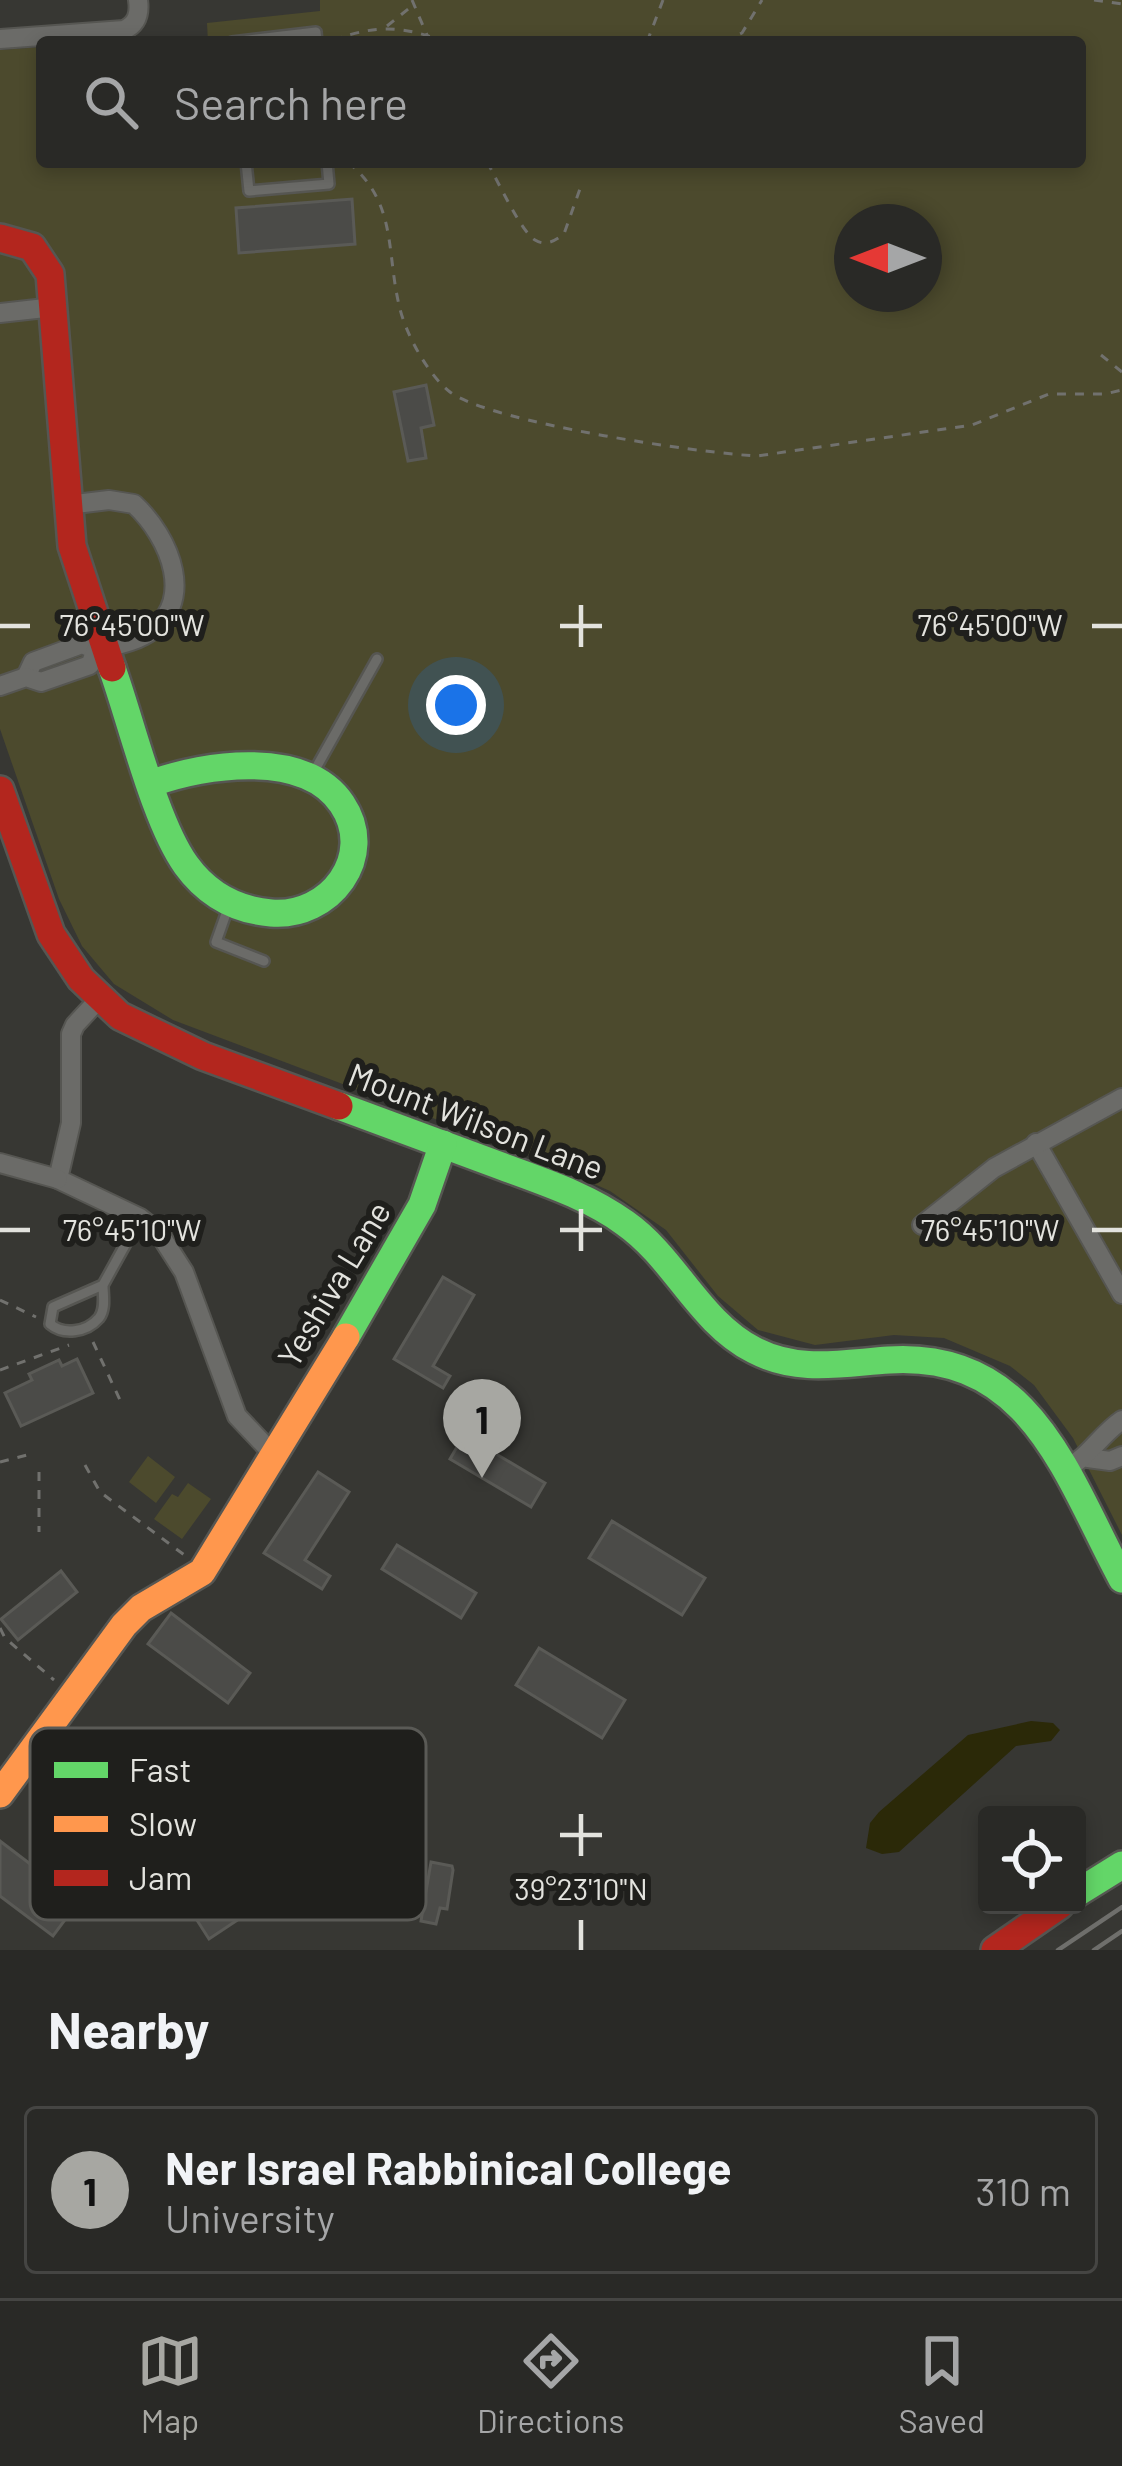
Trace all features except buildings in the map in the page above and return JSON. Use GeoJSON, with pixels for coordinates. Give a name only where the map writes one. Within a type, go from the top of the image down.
{"type":"FeatureCollection","features":[{"type":"Feature","properties":{"kind":"main road"},"geometry":{"type":"LineString","coordinates":[[0,238],[27,242],[41,254],[50,274],[68,505],[80,574],[102,649],[172,839],[187,869],[230,903],[266,914],[320,904],[345,879],[354,856],[353,824],[337,794],[312,775],[229,764],[193,769],[153,783]]}},
{"type":"Feature","properties":{"kind":"main road","name":"Mount Wilson Lane"},"geometry":{"type":"LineString","coordinates":[[0,790],[65,959],[120,1016],[166,1041],[581,1196],[620,1219],[663,1257],[725,1331],[770,1358],[815,1366],[924,1357],[983,1375],[1021,1402],[1077,1463],[1122,1579]]}},
{"type":"Feature","properties":{"kind":"main road","name":"Yeshiva Lane"},"geometry":{"type":"LineString","coordinates":[[48,1728],[141,1608],[199,1574],[222,1545],[383,1278],[422,1205],[443,1144]]}},
{"type":"Feature","properties":{"kind":"main road","name":"Yeshiva Lane"},"geometry":{"type":"LineString","coordinates":[[0,1794],[30,1753]]}},
{"type":"Feature","properties":{"kind":"main road"},"geometry":{"type":"LineString","coordinates":[[1086,1888],[1122,1865]]}},
{"type":"Feature","properties":{"kind":"main road"},"geometry":{"type":"LineString","coordinates":[[994,1950],[1047,1914]]}},
{"type":"Feature","properties":{"kind":"street"},"geometry":{"type":"LineString","coordinates":[[89,36],[133,26],[138,0]]}},
{"type":"Feature","properties":{"kind":"street"},"geometry":{"type":"LineString","coordinates":[[0,39],[36,38]]}},
{"type":"Feature","properties":{"kind":"street"},"geometry":{"type":"LineString","coordinates":[[0,313],[54,308]]}},
{"type":"Feature","properties":{"kind":"street"},"geometry":{"type":"LineString","coordinates":[[0,686],[26,677],[33,662],[82,644],[102,649],[142,637],[162,617],[174,588],[170,552],[134,504],[109,500],[68,505]]}},
{"type":"Feature","properties":{"kind":"street"},"geometry":{"type":"LineString","coordinates":[[58,1180],[71,1123],[71,1034],[99,999]]}},
{"type":"Feature","properties":{"kind":"street"},"geometry":{"type":"LineString","coordinates":[[922,1225],[994,1168],[1122,1098]]}},
{"type":"Feature","properties":{"kind":"street"},"geometry":{"type":"LineString","coordinates":[[1036,1143],[1122,1294]]}},
{"type":"Feature","properties":{"kind":"street"},"geometry":{"type":"LineString","coordinates":[[0,1163],[58,1180],[140,1218],[159,1233],[184,1272],[243,1426],[273,1454]]}},
{"type":"Feature","properties":{"kind":"street"},"geometry":{"type":"LineString","coordinates":[[1077,1463],[1122,1420]]}},
{"type":"Feature","properties":{"kind":"street"},"geometry":{"type":"LineString","coordinates":[[1077,1463],[1122,1456]]}},
{"type":"Feature","properties":{"kind":"lane"},"geometry":{"type":"LineString","coordinates":[[282,36],[316,32],[316,36]]}},
{"type":"Feature","properties":{"kind":"lane"},"geometry":{"type":"LineString","coordinates":[[247,168],[250,191],[329,184],[328,168]]}},
{"type":"Feature","properties":{"kind":"lane"},"geometry":{"type":"LineString","coordinates":[[312,775],[377,659]]}},
{"type":"Feature","properties":{"kind":"lane"},"geometry":{"type":"LineString","coordinates":[[230,903],[216,942],[264,962]]}},
{"type":"Feature","properties":{"kind":"lane"},"geometry":{"type":"LineString","coordinates":[[103,1285],[53,1307],[50,1324],[67,1332],[95,1322],[103,1310],[103,1285],[140,1218]]}},
{"type":"Feature","properties":{"kind":"path"},"geometry":{"type":"LineString","coordinates":[[649,36],[663,0]]}},
{"type":"Feature","properties":{"kind":"path"},"geometry":{"type":"LineString","coordinates":[[736,36],[762,0]]}},
{"type":"Feature","properties":{"kind":"path"},"geometry":{"type":"LineString","coordinates":[[1094,0],[1122,4]]}},
{"type":"Feature","properties":{"kind":"path"},"geometry":{"type":"LineString","coordinates":[[386,26],[412,2],[427,35]]}},
{"type":"Feature","properties":{"kind":"path"},"geometry":{"type":"LineString","coordinates":[[348,36],[386,26],[430,36]]}},
{"type":"Feature","properties":{"kind":"path"},"geometry":{"type":"LineString","coordinates":[[355,168],[372,184],[385,212],[402,319],[447,390],[473,405],[635,439],[757,456],[972,424],[1049,394],[1122,390]]}},
{"type":"Feature","properties":{"kind":"path"},"geometry":{"type":"LineString","coordinates":[[491,168],[527,230],[535,241],[544,243],[563,234],[582,183]]}},
{"type":"Feature","properties":{"kind":"path"},"geometry":{"type":"LineString","coordinates":[[1101,355],[1122,372]]}},
{"type":"Feature","properties":{"kind":"path"},"geometry":{"type":"LineString","coordinates":[[0,1300],[40,1319]]}},
{"type":"Feature","properties":{"kind":"path"},"geometry":{"type":"LineString","coordinates":[[91,1337],[120,1400]]}},
{"type":"Feature","properties":{"kind":"path"},"geometry":{"type":"LineString","coordinates":[[0,1370],[73,1344]]}},
{"type":"Feature","properties":{"kind":"path"},"geometry":{"type":"LineString","coordinates":[[0,1462],[27,1455]]}},
{"type":"Feature","properties":{"kind":"path"},"geometry":{"type":"LineString","coordinates":[[85,1465],[100,1492],[167,1539],[199,1574]]}},
{"type":"Feature","properties":{"kind":"path"},"geometry":{"type":"LineString","coordinates":[[39,1472],[39,1532]]}},
{"type":"Feature","properties":{"kind":"path"},"geometry":{"type":"LineString","coordinates":[[0,1628],[5,1638],[72,1695]]}},
{"type":"Feature","properties":{"kind":"shaded area"},"geometry":{"type":"Polygon","coordinates":[[[320,0],[1122,0],[1122,1535],[1073,1438],[1034,1385],[1010,1366],[944,1338],[894,1335],[815,1345],[758,1330],[718,1296],[666,1230],[610,1191],[525,1153],[173,1020],[114,984],[82,946],[59,899],[0,729],[0,50],[36,47],[36,168],[1086,168],[1086,36],[208,36],[207,23],[320,11],[320,0]]]}},
{"type":"Feature","properties":{"kind":"shaded area"},"geometry":{"type":"Polygon","coordinates":[[[148,1456],[175,1477],[156,1503],[129,1482],[148,1456]]]}},
{"type":"Feature","properties":{"kind":"shaded area"},"geometry":{"type":"Polygon","coordinates":[[[188,1483],[211,1499],[182,1539],[154,1519],[172,1494],[178,1497],[188,1483]]]}},
{"type":"Feature","properties":{"kind":"shaded area"},"geometry":{"type":"Polygon","coordinates":[[[1031,1721],[1053,1723],[1060,1730],[1051,1741],[1016,1746],[899,1852],[882,1854],[866,1848],[870,1823],[879,1812],[968,1735],[1031,1721]]]}},
{"type":"Feature","properties":{"kind":"railway"},"geometry":{"type":"LineString","coordinates":[[1058,1950],[1122,1907]]}},
{"type":"Feature","properties":{"kind":"railway"},"geometry":{"type":"LineString","coordinates":[[1094,1950],[1122,1931]]}},
{"type":"Feature","properties":{"kind":"traffic: fast"},"geometry":{"type":"LineString","coordinates":[[112,668],[164,824],[186,865],[203,884],[246,908],[292,912],[329,894],[350,863],[354,844],[342,804],[304,775],[280,768],[226,767],[153,783]]}},
{"type":"Feature","properties":{"kind":"traffic: fast"},"geometry":{"type":"LineString","coordinates":[[339,1106],[549,1184],[611,1213],[643,1237],[718,1323],[754,1350],[787,1362],[820,1365],[889,1360],[937,1363],[977,1376],[1010,1398],[1038,1427],[1122,1579]]}},
{"type":"Feature","properties":{"kind":"traffic: fast"},"geometry":{"type":"LineString","coordinates":[[346,1337],[422,1205],[443,1144]]}},
{"type":"Feature","properties":{"kind":"traffic: fast"},"geometry":{"type":"LineString","coordinates":[[1086,1887],[1122,1865]]}},
{"type":"Feature","properties":{"kind":"traffic: slow"},"geometry":{"type":"LineString","coordinates":[[48,1728],[124,1625],[141,1608],[202,1572],[346,1337]]}},
{"type":"Feature","properties":{"kind":"traffic: slow"},"geometry":{"type":"LineString","coordinates":[[0,1794],[30,1753]]}},
{"type":"Feature","properties":{"kind":"traffic: jam"},"geometry":{"type":"LineString","coordinates":[[0,238],[32,247],[50,274],[72,546],[112,668]]}},
{"type":"Feature","properties":{"kind":"traffic: jam"},"geometry":{"type":"LineString","coordinates":[[0,790],[51,934],[81,979],[120,1016],[203,1056],[339,1106]]}},
{"type":"Feature","properties":{"kind":"traffic: jam"},"geometry":{"type":"LineString","coordinates":[[995,1950],[1047,1914]]}},
{"type":"Feature","properties":{"kind":"place","name":"Ner Israel Rabbinical College"},"geometry":{"type":"Point","coordinates":[482,1478]}}]}
